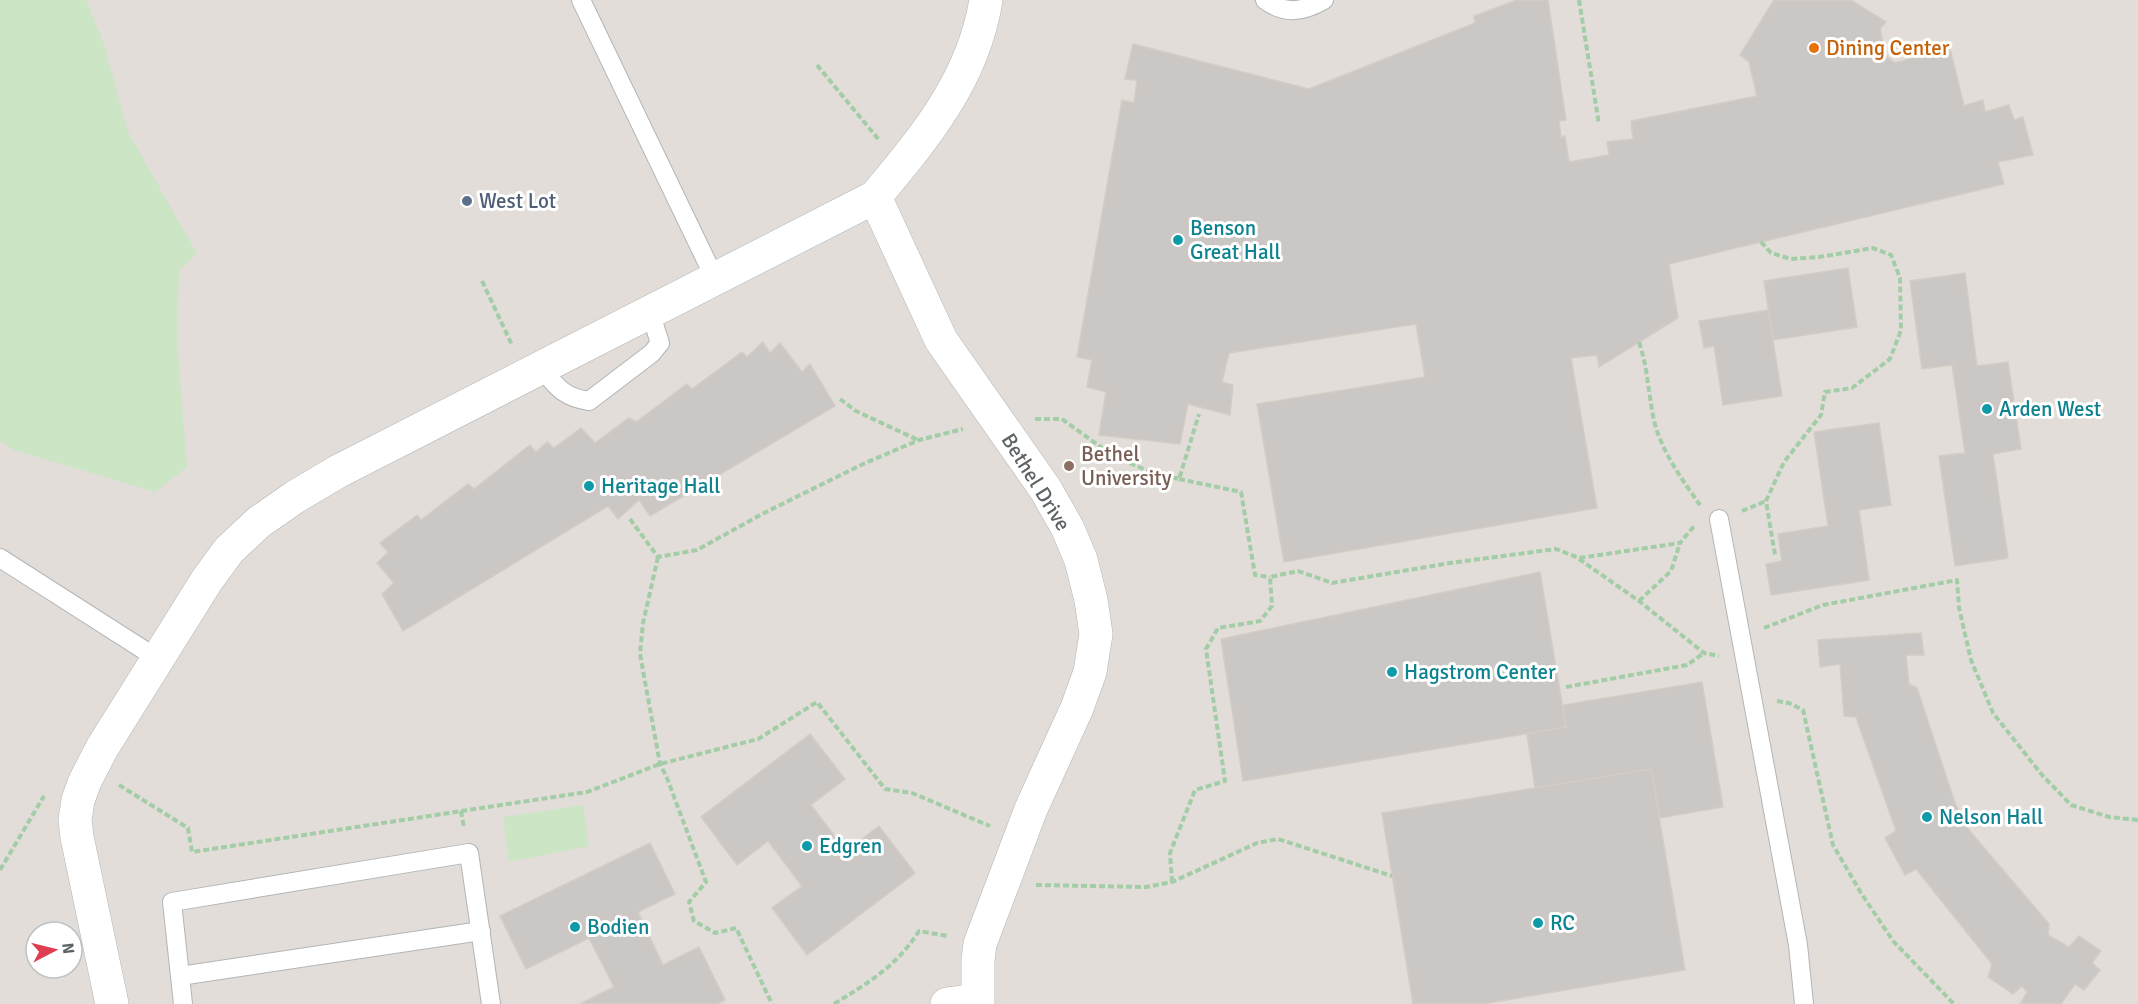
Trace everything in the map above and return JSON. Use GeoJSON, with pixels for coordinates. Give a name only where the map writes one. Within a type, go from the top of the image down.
{"type":"FeatureCollection","features":[{"type":"Feature","properties":{"kind":"street"},"geometry":{"type":"LineString","coordinates":[[112,1004],[75,820],[78,800],[102,748],[207,580],[229,550],[259,522],[295,496],[337,472],[875,197],[934,124],[960,81],[975,44],[986,0]]}},
{"type":"Feature","properties":{"kind":"street","name":"Bethel Drive"},"geometry":{"type":"LineString","coordinates":[[875,197],[941,340],[1046,490],[1068,529],[1081,560],[1091,600],[1096,634],[1090,672],[1077,708],[1019,839],[980,944],[968,1002]]}},
{"type":"Feature","properties":{"kind":"lane"},"geometry":{"type":"LineString","coordinates":[[580,0],[715,279]]}},
{"type":"Feature","properties":{"kind":"lane"},"geometry":{"type":"LineString","coordinates":[[1265,0],[1274,7],[1292,11],[1309,9],[1324,0]]}},
{"type":"Feature","properties":{"kind":"lane"},"geometry":{"type":"LineString","coordinates":[[542,368],[561,392],[574,399],[589,401],[652,353],[660,343],[650,312]]}},
{"type":"Feature","properties":{"kind":"lane"},"geometry":{"type":"LineString","coordinates":[[1712,516],[1746,661],[1798,945],[1804,1004]]}},
{"type":"Feature","properties":{"kind":"lane"},"geometry":{"type":"LineString","coordinates":[[0,558],[158,659]]}},
{"type":"Feature","properties":{"kind":"lane"},"geometry":{"type":"LineString","coordinates":[[183,1004],[172,902],[469,853],[491,1004]]}},
{"type":"Feature","properties":{"kind":"lane"},"geometry":{"type":"LineString","coordinates":[[180,976],[481,930]]}},
{"type":"Feature","properties":{"kind":"path"},"geometry":{"type":"LineString","coordinates":[[1579,0],[1599,124]]}},
{"type":"Feature","properties":{"kind":"path"},"geometry":{"type":"LineString","coordinates":[[817,65],[885,148]]}},
{"type":"Feature","properties":{"kind":"path"},"geometry":{"type":"LineString","coordinates":[[1761,242],[1771,253],[1791,259],[1873,248],[1891,255],[1900,278],[1901,330],[1890,359],[1852,388],[1825,392],[1821,415],[1784,462],[1766,501],[1775,555]]}},
{"type":"Feature","properties":{"kind":"path"},"geometry":{"type":"LineString","coordinates":[[482,281],[514,350]]}},
{"type":"Feature","properties":{"kind":"path"},"geometry":{"type":"LineString","coordinates":[[1639,342],[1645,360],[1654,422],[1675,471],[1712,516]]}},
{"type":"Feature","properties":{"kind":"path"},"geometry":{"type":"LineString","coordinates":[[840,399],[856,411],[919,440]]}},
{"type":"Feature","properties":{"kind":"path"},"geometry":{"type":"LineString","coordinates":[[1179,479],[1199,414]]}},
{"type":"Feature","properties":{"kind":"path"},"geometry":{"type":"LineString","coordinates":[[658,557],[697,550],[774,508],[863,464],[919,440],[975,424],[1023,419],[1062,419],[1112,455],[1148,471],[1241,492],[1255,574],[1270,577],[1298,571],[1332,583],[1450,563],[1556,549],[1578,558],[1639,601],[1704,653],[1746,661]]}},
{"type":"Feature","properties":{"kind":"path"},"geometry":{"type":"LineString","coordinates":[[630,519],[658,557],[643,622],[640,654],[660,764],[706,882],[689,902],[694,921],[714,933],[736,928],[772,1004]]}},
{"type":"Feature","properties":{"kind":"path"},"geometry":{"type":"LineString","coordinates":[[1639,601],[1671,571],[1680,543],[1699,520]]}},
{"type":"Feature","properties":{"kind":"path"},"geometry":{"type":"LineString","coordinates":[[1578,558],[1680,543]]}},
{"type":"Feature","properties":{"kind":"path"},"geometry":{"type":"LineString","coordinates":[[1172,882],[1170,853],[1195,790],[1225,781],[1206,649],[1218,628],[1260,621],[1272,606],[1270,577]]}},
{"type":"Feature","properties":{"kind":"path"},"geometry":{"type":"LineString","coordinates":[[1741,637],[1823,605],[1957,580],[1959,608],[1971,660],[1993,713],[2042,775],[2071,805],[2109,817],[2138,820]]}},
{"type":"Feature","properties":{"kind":"path"},"geometry":{"type":"LineString","coordinates":[[1566,687],[1687,665],[1704,653]]}},
{"type":"Feature","properties":{"kind":"path"},"geometry":{"type":"LineString","coordinates":[[1752,698],[1789,703],[1803,710],[1833,845],[1893,941],[1954,1004]]}},
{"type":"Feature","properties":{"kind":"path"},"geometry":{"type":"LineString","coordinates":[[92,769],[188,828],[192,852],[587,792],[660,764],[758,739],[817,702],[885,789],[912,793],[1019,839]]}},
{"type":"Feature","properties":{"kind":"path"},"geometry":{"type":"LineString","coordinates":[[0,870],[45,793]]}},
{"type":"Feature","properties":{"kind":"path"},"geometry":{"type":"LineString","coordinates":[[1034,876],[1031,885],[1146,887],[1188,877],[1257,843],[1278,839],[1392,876]]}},
{"type":"Feature","properties":{"kind":"path"},"geometry":{"type":"LineString","coordinates":[[834,1004],[865,986],[891,966],[908,948],[919,931],[980,944]]}},
{"type":"Feature","properties":{"kind":"shaded area","name":"Bethel University"},"geometry":{"type":"Polygon","coordinates":[[[0,0],[2138,0],[2138,1004],[0,1004],[0,0]]]}},
{"type":"Feature","properties":{"kind":"green space"},"geometry":{"type":"Polygon","coordinates":[[[0,0],[86,0],[104,44],[128,132],[197,254],[179,270],[177,340],[187,467],[155,492],[14,450],[0,441],[0,0]]]}},
{"type":"Feature","properties":{"kind":"green space"},"geometry":{"type":"Polygon","coordinates":[[[583,805],[589,846],[509,862],[503,817],[583,805]]]}},
{"type":"Feature","properties":{"kind":"building"},"geometry":{"type":"Polygon","coordinates":[[[1517,0],[1548,0],[1566,120],[1559,121],[1561,137],[1565,136],[1569,162],[1609,155],[1607,142],[1633,139],[1631,121],[1757,96],[1749,62],[1740,55],[1774,0],[1851,0],[1886,22],[1880,29],[1886,56],[1895,63],[1950,48],[1964,106],[1983,100],[1985,112],[2009,105],[2014,120],[2023,117],[2033,155],[1998,162],[2004,184],[1669,264],[1678,318],[1599,367],[1597,355],[1571,358],[1597,508],[1284,562],[1257,404],[1425,377],[1416,324],[1229,353],[1222,382],[1233,385],[1230,415],[1188,404],[1180,444],[1099,435],[1106,392],[1087,387],[1092,360],[1077,357],[1122,100],[1134,103],[1137,80],[1125,79],[1133,44],[1309,89],[1475,23],[1474,16],[1517,0]]]}},
{"type":"Feature","properties":{"kind":"building"},"geometry":{"type":"Polygon","coordinates":[[[1848,268],[1857,327],[1773,340],[1764,281],[1848,268]]]}},
{"type":"Feature","properties":{"kind":"building","name":"Arden West"},"geometry":{"type":"Polygon","coordinates":[[[1965,273],[1977,366],[2008,362],[2021,449],[1993,454],[2008,558],[1955,566],[1939,456],[1965,453],[1952,365],[1922,369],[1910,281],[1965,273]]]}},
{"type":"Feature","properties":{"kind":"building"},"geometry":{"type":"Polygon","coordinates":[[[1768,310],[1782,396],[1723,405],[1714,346],[1704,348],[1699,321],[1768,310]]]}},
{"type":"Feature","properties":{"kind":"building","name":"Heritage Hall"},"geometry":{"type":"Polygon","coordinates":[[[763,342],[770,353],[780,343],[802,372],[810,364],[835,406],[650,516],[639,500],[618,519],[608,506],[403,631],[382,594],[394,583],[377,563],[388,552],[380,543],[417,515],[421,520],[468,484],[474,489],[530,445],[536,452],[547,442],[554,448],[581,428],[595,443],[629,418],[636,422],[687,384],[692,389],[742,352],[747,357],[763,342]]]}},
{"type":"Feature","properties":{"kind":"building"},"geometry":{"type":"Polygon","coordinates":[[[1879,423],[1891,505],[1859,510],[1869,580],[1771,595],[1766,564],[1782,561],[1778,534],[1828,526],[1814,432],[1879,423]]]}},
{"type":"Feature","properties":{"kind":"building","name":"Hagstrom Center"},"geometry":{"type":"Polygon","coordinates":[[[1540,572],[1566,727],[1243,781],[1221,639],[1540,572]]]}},
{"type":"Feature","properties":{"kind":"building","name":"Nelson Hall"},"geometry":{"type":"Polygon","coordinates":[[[1921,633],[1924,655],[1906,655],[1909,684],[1917,688],[1955,803],[1969,830],[2049,924],[2048,935],[2069,947],[2079,936],[2101,951],[2092,963],[2100,970],[2084,990],[2075,984],[2061,1004],[2021,1003],[2027,992],[2022,986],[2013,994],[1988,977],[1992,964],[1916,869],[1905,875],[1885,838],[1896,831],[1856,717],[1844,716],[1840,664],[1820,667],[1818,640],[1921,633]]]}},
{"type":"Feature","properties":{"kind":"building"},"geometry":{"type":"Polygon","coordinates":[[[1702,682],[1723,807],[1660,818],[1651,769],[1535,788],[1527,734],[1566,727],[1563,705],[1702,682]]]}},
{"type":"Feature","properties":{"kind":"building","name":"Edgren"},"geometry":{"type":"Polygon","coordinates":[[[810,734],[845,779],[811,805],[846,851],[879,826],[915,873],[807,955],[772,908],[802,886],[768,841],[737,865],[701,817],[810,734]]]}},
{"type":"Feature","properties":{"kind":"building","name":"RC"},"geometry":{"type":"Polygon","coordinates":[[[1651,769],[1685,970],[1482,1004],[1413,1004],[1382,813],[1651,769]]]}},
{"type":"Feature","properties":{"kind":"building","name":"Bodien"},"geometry":{"type":"Polygon","coordinates":[[[650,843],[675,894],[638,912],[663,965],[699,947],[725,1000],[717,1004],[580,1004],[614,987],[589,938],[526,969],[500,916],[650,843]]]}},
{"type":"Feature","properties":{"kind":"place","name":"Dining Center"},"geometry":{"type":"Point","coordinates":[1814,48]}},
{"type":"Feature","properties":{"kind":"place","name":"West Lot"},"geometry":{"type":"Point","coordinates":[467,201]}},
{"type":"Feature","properties":{"kind":"place","name":"Benson Great Hall"},"geometry":{"type":"Point","coordinates":[1178,240]}},
{"type":"Feature","properties":{"kind":"place","name":"Arden West"},"geometry":{"type":"Point","coordinates":[1987,409]}},
{"type":"Feature","properties":{"kind":"place","name":"Bethel University"},"geometry":{"type":"Point","coordinates":[1069,466]}},
{"type":"Feature","properties":{"kind":"place","name":"Heritage Hall"},"geometry":{"type":"Point","coordinates":[589,486]}},
{"type":"Feature","properties":{"kind":"place","name":"Hagstrom Center"},"geometry":{"type":"Point","coordinates":[1392,672]}},
{"type":"Feature","properties":{"kind":"place","name":"Nelson Hall"},"geometry":{"type":"Point","coordinates":[1927,817]}},
{"type":"Feature","properties":{"kind":"place","name":"Edgren"},"geometry":{"type":"Point","coordinates":[807,846]}},
{"type":"Feature","properties":{"kind":"place","name":"RC"},"geometry":{"type":"Point","coordinates":[1538,923]}},
{"type":"Feature","properties":{"kind":"place","name":"Bodien"},"geometry":{"type":"Point","coordinates":[575,927]}}]}
